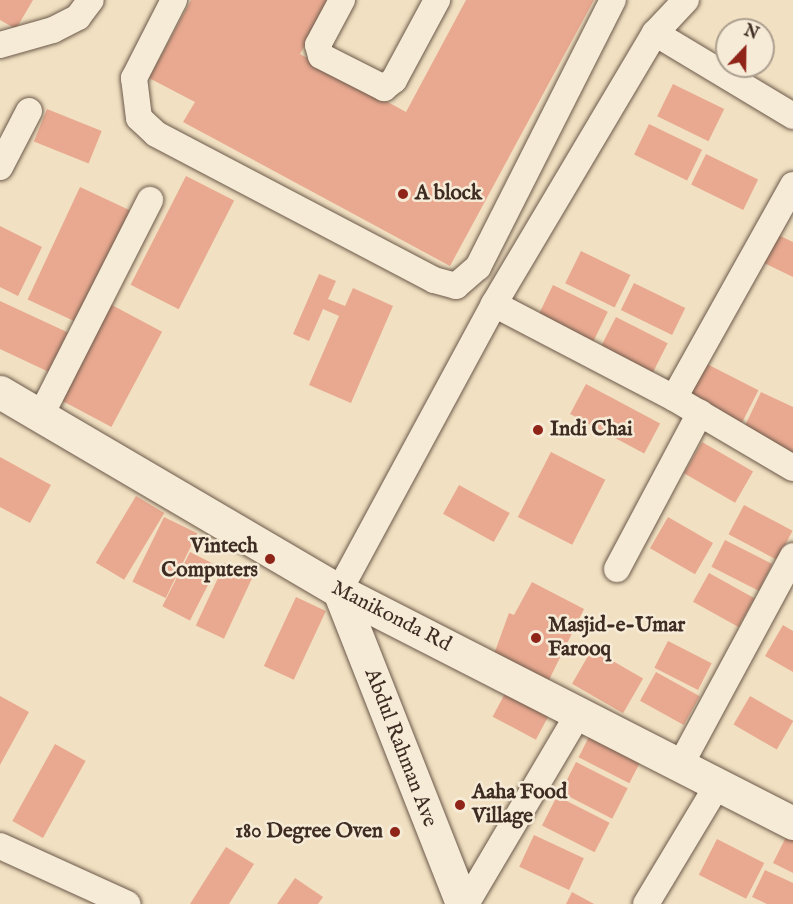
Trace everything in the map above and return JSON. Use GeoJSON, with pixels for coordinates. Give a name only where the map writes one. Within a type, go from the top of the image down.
{"type":"FeatureCollection","features":[{"type":"Feature","properties":{"kind":"street"},"geometry":{"type":"LineString","coordinates":[[0,45],[53,30],[78,17],[91,0]]}},
{"type":"Feature","properties":{"kind":"street"},"geometry":{"type":"LineString","coordinates":[[174,0],[134,78],[139,118],[156,135],[434,280],[456,286],[478,267],[613,0]]}},
{"type":"Feature","properties":{"kind":"street"},"geometry":{"type":"LineString","coordinates":[[342,0],[318,45],[321,56],[384,88],[394,80],[437,0]]}},
{"type":"Feature","properties":{"kind":"street"},"geometry":{"type":"LineString","coordinates":[[339,591],[494,304],[655,33],[686,0]]}},
{"type":"Feature","properties":{"kind":"street"},"geometry":{"type":"LineString","coordinates":[[655,33],[793,116]]}},
{"type":"Feature","properties":{"kind":"street"},"geometry":{"type":"LineString","coordinates":[[0,167],[28,111]]}},
{"type":"Feature","properties":{"kind":"street"},"geometry":{"type":"LineString","coordinates":[[674,398],[793,185]]}},
{"type":"Feature","properties":{"kind":"street"},"geometry":{"type":"LineString","coordinates":[[42,413],[150,200]]}},
{"type":"Feature","properties":{"kind":"street"},"geometry":{"type":"LineString","coordinates":[[494,304],[674,398],[793,468]]}},
{"type":"Feature","properties":{"kind":"street","name":"Manikonda Rd"},"geometry":{"type":"LineString","coordinates":[[0,392],[42,413],[339,591],[793,823]]}},
{"type":"Feature","properties":{"kind":"street"},"geometry":{"type":"LineString","coordinates":[[617,569],[700,413]]}},
{"type":"Feature","properties":{"kind":"street"},"geometry":{"type":"LineString","coordinates":[[681,764],[793,556]]}},
{"type":"Feature","properties":{"kind":"street","name":"Abdul Rahman Ave"},"geometry":{"type":"LineString","coordinates":[[339,591],[462,904]]}},
{"type":"Feature","properties":{"kind":"street"},"geometry":{"type":"LineString","coordinates":[[466,904],[579,713]]}},
{"type":"Feature","properties":{"kind":"street"},"geometry":{"type":"LineString","coordinates":[[646,904],[718,784]]}},
{"type":"Feature","properties":{"kind":"street"},"geometry":{"type":"LineString","coordinates":[[0,846],[125,904]]}},
{"type":"Feature","properties":{"kind":"building"},"geometry":{"type":"Polygon","coordinates":[[[0,0],[33,0],[16,29],[0,20],[0,0]]]}},
{"type":"Feature","properties":{"kind":"building","name":"A block"},"geometry":{"type":"Polygon","coordinates":[[[191,0],[330,0],[300,54],[406,112],[466,0],[594,0],[450,266],[183,122],[195,102],[149,78],[191,0]]]}},
{"type":"Feature","properties":{"kind":"building"},"geometry":{"type":"Polygon","coordinates":[[[673,84],[724,109],[708,141],[657,116],[673,84]]]}},
{"type":"Feature","properties":{"kind":"building"},"geometry":{"type":"Polygon","coordinates":[[[47,109],[102,131],[89,164],[34,141],[47,109]]]}},
{"type":"Feature","properties":{"kind":"building"},"geometry":{"type":"Polygon","coordinates":[[[649,124],[702,150],[687,180],[634,155],[649,124]]]}},
{"type":"Feature","properties":{"kind":"building"},"geometry":{"type":"Polygon","coordinates":[[[706,154],[758,179],[743,210],[691,185],[706,154]]]}},
{"type":"Feature","properties":{"kind":"building"},"geometry":{"type":"Polygon","coordinates":[[[186,176],[234,201],[179,309],[131,285],[186,176]]]}},
{"type":"Feature","properties":{"kind":"building"},"geometry":{"type":"Polygon","coordinates":[[[80,187],[133,212],[81,324],[28,299],[80,187]]]}},
{"type":"Feature","properties":{"kind":"building"},"geometry":{"type":"Polygon","coordinates":[[[0,226],[42,247],[18,296],[0,287],[0,226]]]}},
{"type":"Feature","properties":{"kind":"building"},"geometry":{"type":"Polygon","coordinates":[[[774,233],[793,242],[793,277],[760,261],[774,233]]]}},
{"type":"Feature","properties":{"kind":"building"},"geometry":{"type":"Polygon","coordinates":[[[581,251],[630,275],[615,307],[565,283],[581,251]]]}},
{"type":"Feature","properties":{"kind":"building"},"geometry":{"type":"Polygon","coordinates":[[[319,274],[336,281],[328,299],[345,306],[353,288],[393,306],[351,403],[309,385],[339,316],[323,309],[309,341],[293,334],[319,274]]]}},
{"type":"Feature","properties":{"kind":"building"},"geometry":{"type":"Polygon","coordinates":[[[634,283],[685,308],[672,335],[621,310],[634,283]]]}},
{"type":"Feature","properties":{"kind":"building"},"geometry":{"type":"Polygon","coordinates":[[[553,285],[608,312],[592,343],[538,316],[553,285]]]}},
{"type":"Feature","properties":{"kind":"building"},"geometry":{"type":"Polygon","coordinates":[[[0,301],[69,333],[51,373],[0,349],[0,301]]]}},
{"type":"Feature","properties":{"kind":"building"},"geometry":{"type":"Polygon","coordinates":[[[110,304],[162,332],[111,427],[59,399],[110,304]]]}},
{"type":"Feature","properties":{"kind":"building"},"geometry":{"type":"Polygon","coordinates":[[[616,317],[668,343],[650,377],[599,351],[616,317]]]}},
{"type":"Feature","properties":{"kind":"building"},"geometry":{"type":"Polygon","coordinates":[[[705,363],[758,390],[740,426],[687,399],[705,363]]]}},
{"type":"Feature","properties":{"kind":"building"},"geometry":{"type":"Polygon","coordinates":[[[586,384],[660,423],[644,453],[570,414],[586,384]]]}},
{"type":"Feature","properties":{"kind":"building"},"geometry":{"type":"Polygon","coordinates":[[[761,392],[793,407],[793,454],[743,430],[761,392]]]}},
{"type":"Feature","properties":{"kind":"building"},"geometry":{"type":"Polygon","coordinates":[[[702,442],[753,472],[735,503],[684,473],[702,442]]]}},
{"type":"Feature","properties":{"kind":"building"},"geometry":{"type":"Polygon","coordinates":[[[551,452],[605,480],[572,545],[518,517],[551,452]]]}},
{"type":"Feature","properties":{"kind":"building"},"geometry":{"type":"Polygon","coordinates":[[[0,457],[51,485],[30,523],[0,507],[0,457]]]}},
{"type":"Feature","properties":{"kind":"building"},"geometry":{"type":"Polygon","coordinates":[[[459,485],[510,513],[494,542],[443,514],[459,485]]]}},
{"type":"Feature","properties":{"kind":"building"},"geometry":{"type":"Polygon","coordinates":[[[136,496],[164,513],[124,580],[96,563],[136,496]]]}},
{"type":"Feature","properties":{"kind":"building"},"geometry":{"type":"Polygon","coordinates":[[[744,505],[793,531],[777,560],[729,534],[744,505]]]}},
{"type":"Feature","properties":{"kind":"building"},"geometry":{"type":"Polygon","coordinates":[[[164,517],[197,533],[166,598],[132,582],[164,517]]]}},
{"type":"Feature","properties":{"kind":"building"},"geometry":{"type":"Polygon","coordinates":[[[668,517],[713,543],[695,574],[650,548],[668,517]]]}},
{"type":"Feature","properties":{"kind":"building"},"geometry":{"type":"Polygon","coordinates":[[[725,540],[772,564],[759,591],[711,567],[725,540]]]}},
{"type":"Feature","properties":{"kind":"building"},"geometry":{"type":"Polygon","coordinates":[[[190,552],[218,566],[190,620],[162,606],[190,552]]]}},
{"type":"Feature","properties":{"kind":"building"},"geometry":{"type":"Polygon","coordinates":[[[225,563],[253,576],[224,639],[196,626],[225,563]]]}},
{"type":"Feature","properties":{"kind":"building"},"geometry":{"type":"Polygon","coordinates":[[[709,573],[754,598],[738,627],[693,602],[709,573]]]}},
{"type":"Feature","properties":{"kind":"building","name":"Masjid-e-Umar Farooq"},"geometry":{"type":"Polygon","coordinates":[[[532,582],[584,609],[548,682],[494,654],[509,613],[514,615],[532,582]]]}},
{"type":"Feature","properties":{"kind":"building"},"geometry":{"type":"Polygon","coordinates":[[[296,597],[326,611],[294,680],[264,666],[296,597]]]}},
{"type":"Feature","properties":{"kind":"building"},"geometry":{"type":"Polygon","coordinates":[[[783,625],[793,631],[793,672],[765,656],[783,625]]]}},
{"type":"Feature","properties":{"kind":"building"},"geometry":{"type":"Polygon","coordinates":[[[668,641],[712,663],[698,690],[654,668],[668,641]]]}},
{"type":"Feature","properties":{"kind":"building"},"geometry":{"type":"Polygon","coordinates":[[[592,649],[643,678],[623,713],[572,684],[592,649]]]}},
{"type":"Feature","properties":{"kind":"building"},"geometry":{"type":"Polygon","coordinates":[[[656,672],[700,696],[684,725],[640,701],[656,672]]]}},
{"type":"Feature","properties":{"kind":"building"},"geometry":{"type":"Polygon","coordinates":[[[510,684],[553,707],[536,740],[493,717],[510,684]]]}},
{"type":"Feature","properties":{"kind":"building"},"geometry":{"type":"Polygon","coordinates":[[[0,696],[29,712],[0,765],[0,696]]]}},
{"type":"Feature","properties":{"kind":"building"},"geometry":{"type":"Polygon","coordinates":[[[750,696],[793,721],[777,750],[734,725],[750,696]]]}},
{"type":"Feature","properties":{"kind":"building"},"geometry":{"type":"Polygon","coordinates":[[[594,727],[645,753],[629,783],[579,757],[594,727]]]}},
{"type":"Feature","properties":{"kind":"building"},"geometry":{"type":"Polygon","coordinates":[[[55,744],[86,761],[43,838],[12,821],[55,744]]]}},
{"type":"Feature","properties":{"kind":"building"},"geometry":{"type":"Polygon","coordinates":[[[576,762],[628,788],[612,819],[561,792],[576,762]]]}},
{"type":"Feature","properties":{"kind":"building"},"geometry":{"type":"Polygon","coordinates":[[[557,796],[610,823],[595,852],[542,825],[557,796]]]}},
{"type":"Feature","properties":{"kind":"building"},"geometry":{"type":"Polygon","coordinates":[[[789,831],[793,833],[793,873],[773,863],[789,831]]]}},
{"type":"Feature","properties":{"kind":"building"},"geometry":{"type":"Polygon","coordinates":[[[534,835],[584,858],[569,890],[519,867],[534,835]]]}},
{"type":"Feature","properties":{"kind":"building"},"geometry":{"type":"Polygon","coordinates":[[[717,839],[764,863],[746,899],[699,875],[717,839]]]}},
{"type":"Feature","properties":{"kind":"building"},"geometry":{"type":"Polygon","coordinates":[[[226,847],[254,864],[229,904],[190,904],[226,847]]]}},
{"type":"Feature","properties":{"kind":"building"},"geometry":{"type":"Polygon","coordinates":[[[765,870],[793,883],[793,904],[767,904],[752,897],[765,870]]]}},
{"type":"Feature","properties":{"kind":"building"},"geometry":{"type":"Polygon","coordinates":[[[295,878],[323,897],[318,904],[277,904],[295,878]]]}},
{"type":"Feature","properties":{"kind":"building"},"geometry":{"type":"Polygon","coordinates":[[[572,892],[594,904],[566,904],[572,892]]]}},
{"type":"Feature","properties":{"kind":"place","name":"A block"},"geometry":{"type":"Point","coordinates":[403,194]}},
{"type":"Feature","properties":{"kind":"place","name":"Indi Chai"},"geometry":{"type":"Point","coordinates":[538,430]}},
{"type":"Feature","properties":{"kind":"place","name":"Vintech Computers"},"geometry":{"type":"Point","coordinates":[270,559]}},
{"type":"Feature","properties":{"kind":"place","name":"Masjid-e-Umar Farooq"},"geometry":{"type":"Point","coordinates":[536,638]}},
{"type":"Feature","properties":{"kind":"place","name":"Aaha Food Village"},"geometry":{"type":"Point","coordinates":[460,805]}},
{"type":"Feature","properties":{"kind":"place","name":"180 Degree Oven"},"geometry":{"type":"Point","coordinates":[395,832]}}]}
